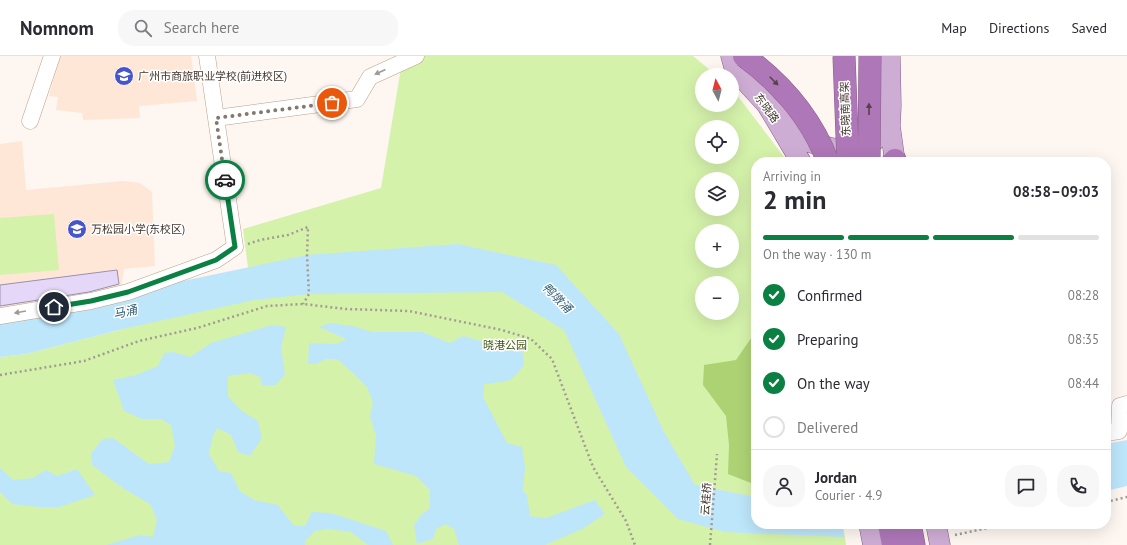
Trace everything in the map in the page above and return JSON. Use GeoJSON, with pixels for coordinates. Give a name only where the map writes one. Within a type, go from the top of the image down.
{"type":"FeatureCollection","features":[{"type":"Feature","properties":{"kind":"highway","name":"东晓南高架"},"geometry":{"type":"LineString","coordinates":[[844,56],[848,157]]}},
{"type":"Feature","properties":{"kind":"highway","name":"东晓南高架"},"geometry":{"type":"LineString","coordinates":[[869,157],[870,56]]}},
{"type":"Feature","properties":{"kind":"highway"},"geometry":{"type":"LineString","coordinates":[[737,61],[771,78],[785,92],[797,106],[826,157]]}},
{"type":"Feature","properties":{"kind":"highway"},"geometry":{"type":"LineString","coordinates":[[911,529],[914,545]]}},
{"type":"Feature","properties":{"kind":"highway"},"geometry":{"type":"LineString","coordinates":[[926,529],[935,538]]}},
{"type":"Feature","properties":{"kind":"main road","name":"东晓路"},"geometry":{"type":"LineString","coordinates":[[718,56],[737,61],[767,105],[798,157]]}},
{"type":"Feature","properties":{"kind":"main road"},"geometry":{"type":"LineString","coordinates":[[890,56],[890,126],[894,157]]}},
{"type":"Feature","properties":{"kind":"main road"},"geometry":{"type":"LineString","coordinates":[[767,105],[787,125],[809,142],[831,148],[842,149],[855,147],[874,141],[890,126]]}},
{"type":"Feature","properties":{"kind":"street"},"geometry":{"type":"LineString","coordinates":[[30,121],[52,56]]}},
{"type":"Feature","properties":{"kind":"street"},"geometry":{"type":"LineString","coordinates":[[0,316],[91,301],[128,292],[216,260],[235,247],[207,56]]}},
{"type":"Feature","properties":{"kind":"street"},"geometry":{"type":"LineString","coordinates":[[216,118],[357,99],[370,77],[416,56]]}},
{"type":"Feature","properties":{"kind":"street"},"geometry":{"type":"LineString","coordinates":[[1111,432],[1119,431],[1120,406],[1127,404]]}},
{"type":"Feature","properties":{"kind":"path"},"geometry":{"type":"LineString","coordinates":[[235,247],[288,235],[308,227],[307,255],[309,294],[303,304]]}},
{"type":"Feature","properties":{"kind":"path"},"geometry":{"type":"LineString","coordinates":[[0,375],[84,361],[139,341],[197,328],[267,306],[303,304],[346,309],[409,311],[502,330],[531,339],[552,359],[592,467],[626,521],[635,545]]}},
{"type":"Feature","properties":{"kind":"path","name":"云桂桥"},"geometry":{"type":"LineString","coordinates":[[710,545],[717,454]]}},
{"type":"Feature","properties":{"kind":"path"},"geometry":{"type":"LineString","coordinates":[[1111,501],[1127,497]]}},
{"type":"Feature","properties":{"kind":"path"},"geometry":{"type":"LineString","coordinates":[[935,538],[981,529]]}},
{"type":"Feature","properties":{"kind":"shaded area","name":"广州市商旅职业学校(前进校区)"},"geometry":{"type":"Polygon","coordinates":[[[60,56],[191,56],[197,101],[139,106],[140,118],[83,120],[82,113],[56,110],[58,97],[49,96],[60,56]]]}},
{"type":"Feature","properties":{"kind":"shaded area","name":"万松园小学(东校区)"},"geometry":{"type":"Polygon","coordinates":[[[22,141],[26,190],[123,181],[140,183],[152,192],[155,266],[124,269],[121,288],[0,313],[0,144],[22,141]]]}},
{"type":"Feature","properties":{"kind":"green space","name":"晓港公园"},"geometry":{"type":"Polygon","coordinates":[[[403,56],[693,56],[708,68],[695,68],[695,112],[739,112],[739,98],[784,157],[751,157],[751,529],[844,529],[846,545],[0,545],[0,357],[26,354],[123,329],[250,283],[243,229],[381,188],[403,56]]]}},
{"type":"Feature","properties":{"kind":"green space"},"geometry":{"type":"Polygon","coordinates":[[[54,214],[59,270],[0,275],[0,218],[54,214]]]}},
{"type":"Feature","properties":{"kind":"green space"},"geometry":{"type":"Polygon","coordinates":[[[751,338],[751,483],[728,474],[729,445],[726,416],[703,385],[704,365],[736,360],[751,338]]]}},
{"type":"Feature","properties":{"kind":"water"},"geometry":{"type":"Polygon","coordinates":[[[458,244],[556,265],[619,334],[664,432],[695,485],[751,496],[751,529],[843,529],[844,537],[725,532],[678,519],[626,467],[564,330],[502,292],[309,294],[254,300],[123,329],[26,354],[0,357],[0,319],[307,255],[458,244]]]}},
{"type":"Feature","properties":{"kind":"water"},"geometry":{"type":"Polygon","coordinates":[[[330,323],[352,326],[372,332],[422,332],[450,343],[463,336],[523,353],[524,365],[516,375],[510,380],[484,384],[483,397],[507,443],[522,447],[525,467],[523,491],[527,495],[530,516],[546,518],[595,500],[605,514],[582,529],[545,545],[459,545],[454,529],[445,524],[436,529],[433,539],[417,544],[414,525],[422,514],[430,508],[430,490],[416,476],[374,464],[376,436],[370,416],[373,403],[367,387],[337,359],[325,359],[317,364],[308,364],[309,343],[337,344],[346,339],[319,327],[330,323]]]}},
{"type":"Feature","properties":{"kind":"water"},"geometry":{"type":"Polygon","coordinates":[[[272,325],[286,327],[281,348],[285,374],[276,385],[262,385],[260,377],[250,373],[228,376],[228,396],[242,411],[258,421],[262,438],[250,456],[238,452],[231,435],[217,428],[213,436],[209,454],[219,471],[231,473],[240,491],[254,500],[278,505],[295,526],[305,526],[312,512],[331,513],[386,531],[393,545],[368,545],[351,532],[328,529],[315,531],[306,540],[305,545],[106,545],[140,535],[153,537],[157,520],[150,504],[124,489],[92,465],[91,453],[103,439],[113,438],[149,464],[169,462],[175,446],[171,425],[161,419],[142,419],[124,411],[113,380],[136,375],[158,366],[164,353],[173,352],[190,357],[211,343],[272,325]]]}},
{"type":"Feature","properties":{"kind":"water"},"geometry":{"type":"Polygon","coordinates":[[[1127,440],[1127,486],[1111,490],[1111,443],[1127,440]]]}},
{"type":"Feature","properties":{"kind":"water"},"geometry":{"type":"Polygon","coordinates":[[[0,468],[13,480],[33,478],[46,470],[57,476],[77,469],[95,495],[59,507],[39,507],[12,504],[0,492],[0,468]]]}},
{"type":"Feature","properties":{"kind":"building"},"geometry":{"type":"Polygon","coordinates":[[[117,270],[119,284],[89,292],[0,306],[0,285],[117,270]]]}},
{"type":"Feature","properties":{"kind":"way so far"},"geometry":{"type":"LineString","coordinates":[[225,180],[216,118],[332,103]]}},
{"type":"Feature","properties":{"kind":"place","name":"广州市商旅职业学校(前进校区)"},"geometry":{"type":"Point","coordinates":[124,76]}},
{"type":"Feature","properties":{"kind":"place","name":"万松园小学(东校区)"},"geometry":{"type":"Point","coordinates":[77,229]}},
{"type":"Feature","properties":{"kind":"route"},"geometry":{"type":"LineString","coordinates":[[54,307],[91,301],[128,292],[216,260],[235,247],[225,180]]}},
{"type":"Feature","properties":{"kind":"water label","name":"鸭墩涌"},"geometry":{"type":"Point","coordinates":[557,298]}},
{"type":"Feature","properties":{"kind":"water label","name":"马涌"},"geometry":{"type":"Point","coordinates":[125,312]}}]}
